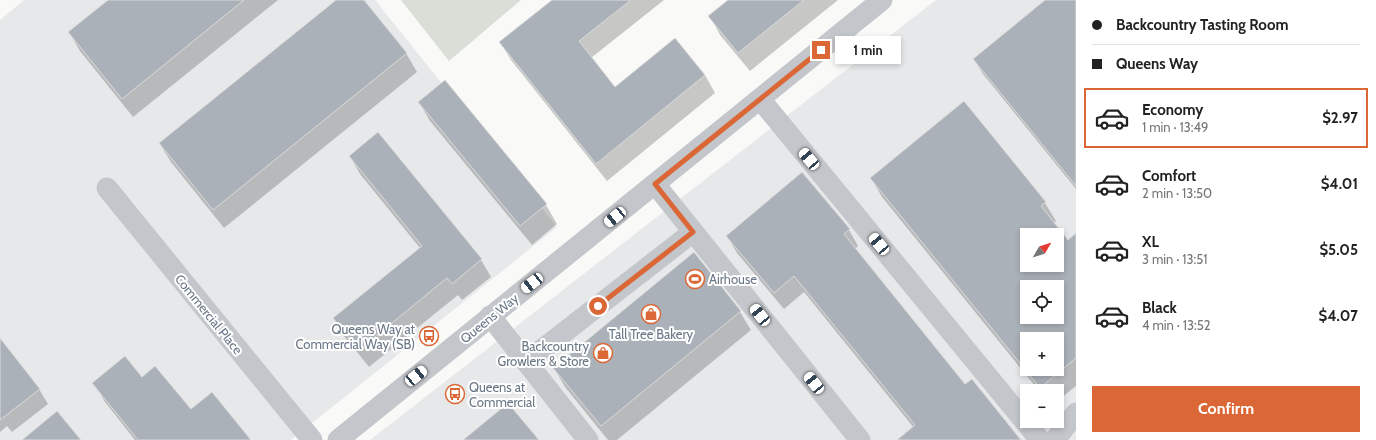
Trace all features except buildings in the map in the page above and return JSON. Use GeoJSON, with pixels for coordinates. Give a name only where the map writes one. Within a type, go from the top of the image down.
{"type":"FeatureCollection","features":[{"type":"Feature","properties":{"kind":"street","name":"Queens Way"},"geometry":{"type":"LineString","coordinates":[[338,440],[882,0]]}},
{"type":"Feature","properties":{"kind":"street"},"geometry":{"type":"LineString","coordinates":[[760,99],[1040,440]]}},
{"type":"Feature","properties":{"kind":"street"},"geometry":{"type":"LineString","coordinates":[[655,184],[860,440]]}},
{"type":"Feature","properties":{"kind":"street","name":"Commercial Place"},"geometry":{"type":"LineString","coordinates":[[106,188],[312,440]]}},
{"type":"Feature","properties":{"kind":"street"},"geometry":{"type":"LineString","coordinates":[[526,362],[693,232]]}},
{"type":"Feature","properties":{"kind":"street"},"geometry":{"type":"LineString","coordinates":[[490,316],[588,440]]}},
{"type":"Feature","properties":{"kind":"street"},"geometry":{"type":"LineString","coordinates":[[1055,440],[1076,413]]}},
{"type":"Feature","properties":{"kind":"shaded area"},"geometry":{"type":"Polygon","coordinates":[[[24,0],[375,0],[557,227],[291,440],[0,440],[0,20],[24,0]]]}},
{"type":"Feature","properties":{"kind":"shaded area"},"geometry":{"type":"Polygon","coordinates":[[[401,0],[521,0],[449,61],[401,0]]]}},
{"type":"Feature","properties":{"kind":"shaded area"},"geometry":{"type":"Polygon","coordinates":[[[936,0],[1076,0],[1076,440],[370,440],[936,0]]]}},
{"type":"Feature","properties":{"kind":"place","name":"Airhouse"},"geometry":{"type":"Point","coordinates":[695,279]}},
{"type":"Feature","properties":{"kind":"place","name":"Tall Tree Bakery"},"geometry":{"type":"Point","coordinates":[651,314]}},
{"type":"Feature","properties":{"kind":"place","name":"Queens Way at Commercial Way (SB)"},"geometry":{"type":"Point","coordinates":[429,336]}},
{"type":"Feature","properties":{"kind":"place","name":"Backcountry Growlers & Store"},"geometry":{"type":"Point","coordinates":[603,353]}},
{"type":"Feature","properties":{"kind":"place","name":"Queens at Commercial"},"geometry":{"type":"Point","coordinates":[455,394]}},
{"type":"Feature","properties":{"kind":"route"},"geometry":{"type":"LineString","coordinates":[[598,306],[693,232],[655,184],[821,50]]}}]}
